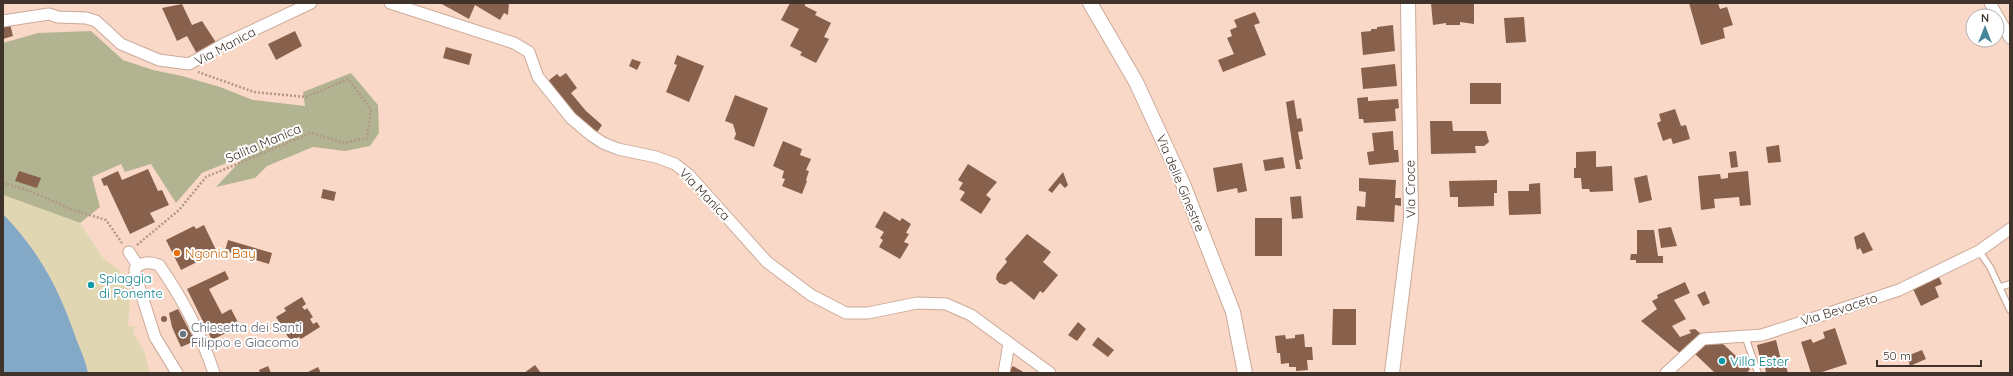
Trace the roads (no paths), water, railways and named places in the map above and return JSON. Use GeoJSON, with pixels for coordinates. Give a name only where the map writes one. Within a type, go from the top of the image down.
{"type":"FeatureCollection","features":[{"type":"Feature","properties":{"kind":"street","name":"Via Manica"},"geometry":{"type":"LineString","coordinates":[[3,21],[49,14],[58,17],[86,18],[96,21],[121,44],[158,60],[189,64],[224,44],[311,3]]}},
{"type":"Feature","properties":{"kind":"street","name":"Via Manica"},"geometry":{"type":"LineString","coordinates":[[390,3],[514,43],[529,52],[538,77],[571,118],[603,143],[618,149],[656,157],[675,164],[689,175],[767,262],[811,296],[846,313],[868,313],[917,303],[946,304],[971,315],[1050,373]]}},
{"type":"Feature","properties":{"kind":"street","name":"Via delle Ginestre"},"geometry":{"type":"LineString","coordinates":[[1090,3],[1136,82],[1183,184],[1233,312],[1245,373]]}},
{"type":"Feature","properties":{"kind":"street","name":"Via Croce"},"geometry":{"type":"LineString","coordinates":[[1392,373],[1411,219],[1408,3]]}},
{"type":"Feature","properties":{"kind":"street"},"geometry":{"type":"LineString","coordinates":[[1990,3],[2010,38]]}},
{"type":"Feature","properties":{"kind":"street","name":"Via Bevaceto"},"geometry":{"type":"LineString","coordinates":[[1666,373],[1703,339],[1762,335],[1899,290],[1979,251],[2010,229]]}},
{"type":"Feature","properties":{"kind":"street"},"geometry":{"type":"LineString","coordinates":[[128,252],[138,266]]}},
{"type":"Feature","properties":{"kind":"street"},"geometry":{"type":"LineString","coordinates":[[177,373],[151,329],[135,269],[146,262],[159,265],[181,297],[203,342],[214,373]]}},
{"type":"Feature","properties":{"kind":"street"},"geometry":{"type":"LineString","coordinates":[[1004,373],[1009,343]]}},
{"type":"Feature","properties":{"kind":"lane"},"geometry":{"type":"LineString","coordinates":[[1979,251],[1990,267],[2010,310]]}},
{"type":"Feature","properties":{"kind":"lane"},"geometry":{"type":"LineString","coordinates":[[2000,287],[2010,284]]}},
{"type":"Feature","properties":{"kind":"lane"},"geometry":{"type":"LineString","coordinates":[[1745,336],[1758,373]]}},
{"type":"Feature","properties":{"kind":"water"},"geometry":{"type":"Polygon","coordinates":[[[3,214],[28,243],[48,273],[63,305],[88,373],[3,373],[3,214]]]}},
{"type":"Feature","properties":{"kind":"place","name":"Ngonia Bay"},"geometry":{"type":"Point","coordinates":[177,253]}},
{"type":"Feature","properties":{"kind":"place","name":"Spiaggia di Ponente"},"geometry":{"type":"Point","coordinates":[91,285]}},
{"type":"Feature","properties":{"kind":"place","name":"Chiesetta dei Santi Filippo e Giacomo"},"geometry":{"type":"Point","coordinates":[183,334]}},
{"type":"Feature","properties":{"kind":"place","name":"Villa Ester"},"geometry":{"type":"Point","coordinates":[1722,361]}}]}
